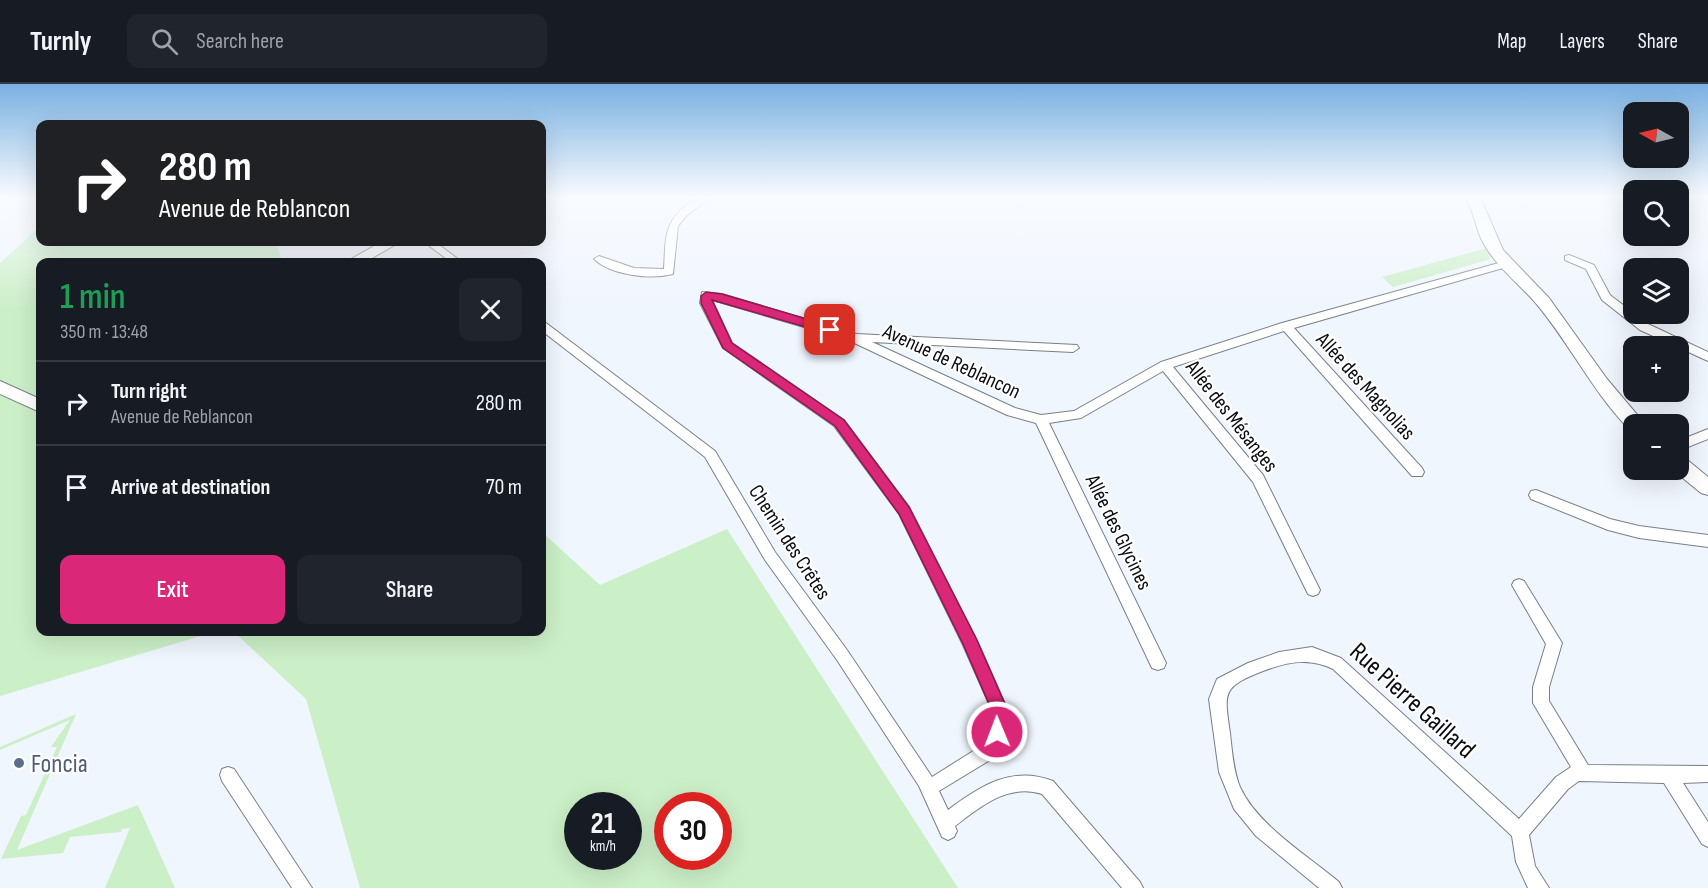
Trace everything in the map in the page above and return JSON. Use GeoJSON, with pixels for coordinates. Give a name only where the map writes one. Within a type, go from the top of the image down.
{"type":"FeatureCollection","features":[{"type":"Feature","properties":{"kind":"street"},"geometry":{"type":"LineString","coordinates":[[599,259],[644,275],[669,272],[673,235]]}},
{"type":"Feature","properties":{"kind":"street"},"geometry":{"type":"LineString","coordinates":[[1489,235],[1491,243],[1506,264],[1549,308],[1582,361],[1625,414]]}},
{"type":"Feature","properties":{"kind":"street"},"geometry":{"type":"LineString","coordinates":[[362,258],[384,246]]}},
{"type":"Feature","properties":{"kind":"street"},"geometry":{"type":"LineString","coordinates":[[435,246],[451,258]]}},
{"type":"Feature","properties":{"kind":"street"},"geometry":{"type":"LineString","coordinates":[[1569,258],[1590,267],[1606,297],[1644,327],[1708,357]]}},
{"type":"Feature","properties":{"kind":"street","name":"Avenue de Reblancon"},"geometry":{"type":"LineString","coordinates":[[928,788],[984,754],[997,732],[997,704],[970,643],[904,511],[840,423],[727,345],[706,303],[706,296],[718,297],[852,337],[1011,412],[1041,420],[1077,415],[1165,365],[1286,326],[1506,264]]}},
{"type":"Feature","properties":{"kind":"street","name":"Allée des Magnolias"},"geometry":{"type":"LineString","coordinates":[[1286,326],[1417,472]]}},
{"type":"Feature","properties":{"kind":"street","name":"Chemin des Crêtes"},"geometry":{"type":"LineString","coordinates":[[546,329],[710,454],[770,556],[842,655],[928,788],[947,827],[977,799],[1020,782],[1035,782],[1047,787],[1134,888]]}},
{"type":"Feature","properties":{"kind":"street"},"geometry":{"type":"LineString","coordinates":[[852,337],[1073,348]]}},
{"type":"Feature","properties":{"kind":"street","name":"Allée des Mésanges"},"geometry":{"type":"LineString","coordinates":[[1165,365],[1258,479],[1312,590]]}},
{"type":"Feature","properties":{"kind":"street"},"geometry":{"type":"LineString","coordinates":[[0,387],[36,403]]}},
{"type":"Feature","properties":{"kind":"street","name":"Allée des Glycines"},"geometry":{"type":"LineString","coordinates":[[1041,420],[1158,663]]}},
{"type":"Feature","properties":{"kind":"street"},"geometry":{"type":"LineString","coordinates":[[1689,442],[1708,434]]}},
{"type":"Feature","properties":{"kind":"street"},"geometry":{"type":"LineString","coordinates":[[1689,472],[1708,488]]}},
{"type":"Feature","properties":{"kind":"street"},"geometry":{"type":"LineString","coordinates":[[1536,495],[1608,524],[1639,532],[1708,541]]}},
{"type":"Feature","properties":{"kind":"street"},"geometry":{"type":"LineString","coordinates":[[1519,585],[1554,643],[1554,653],[1538,691],[1540,703],[1583,772]]}},
{"type":"Feature","properties":{"kind":"street","name":"Rue Pierre Gaillard"},"geometry":{"type":"LineString","coordinates":[[1333,888],[1249,816],[1232,789],[1228,770],[1217,699],[1222,684],[1290,656],[1312,654],[1339,664],[1520,832]]}},
{"type":"Feature","properties":{"kind":"street"},"geometry":{"type":"LineString","coordinates":[[1540,888],[1534,882],[1523,857],[1520,832],[1562,783],[1577,773],[1583,772],[1708,774]]}},
{"type":"Feature","properties":{"kind":"street"},"geometry":{"type":"LineString","coordinates":[[228,775],[303,888]]}},
{"type":"Feature","properties":{"kind":"street"},"geometry":{"type":"LineString","coordinates":[[1669,775],[1708,838]]}},
{"type":"Feature","properties":{"kind":"green space"},"geometry":{"type":"Polygon","coordinates":[[[31,235],[36,235],[36,246],[277,246],[281,258],[36,258],[36,636],[201,636],[0,696],[0,263],[31,235]]]}},
{"type":"Feature","properties":{"kind":"green space"},"geometry":{"type":"Polygon","coordinates":[[[1487,248],[1491,259],[1393,287],[1382,277],[1487,248]]]}},
{"type":"Feature","properties":{"kind":"green space"},"geometry":{"type":"Polygon","coordinates":[[[727,529],[958,888],[360,888],[306,699],[238,636],[546,636],[546,536],[600,585],[727,529]]]}},
{"type":"Feature","properties":{"kind":"green space"},"geometry":{"type":"Polygon","coordinates":[[[76,714],[17,850],[138,805],[175,888],[105,888],[130,828],[122,829],[121,832],[70,837],[63,853],[1,859],[21,816],[26,815],[57,747],[51,747],[70,720],[0,750],[0,747],[76,714]]]}},
{"type":"Feature","properties":{"kind":"place","name":"Foncia"},"geometry":{"type":"Point","coordinates":[19,763]}},
{"type":"Feature","properties":{"kind":"route"},"geometry":{"type":"LineString","coordinates":[[830,330],[718,297],[706,296],[706,303],[727,345],[840,423],[904,511],[970,643],[997,704],[997,732]]}}]}
